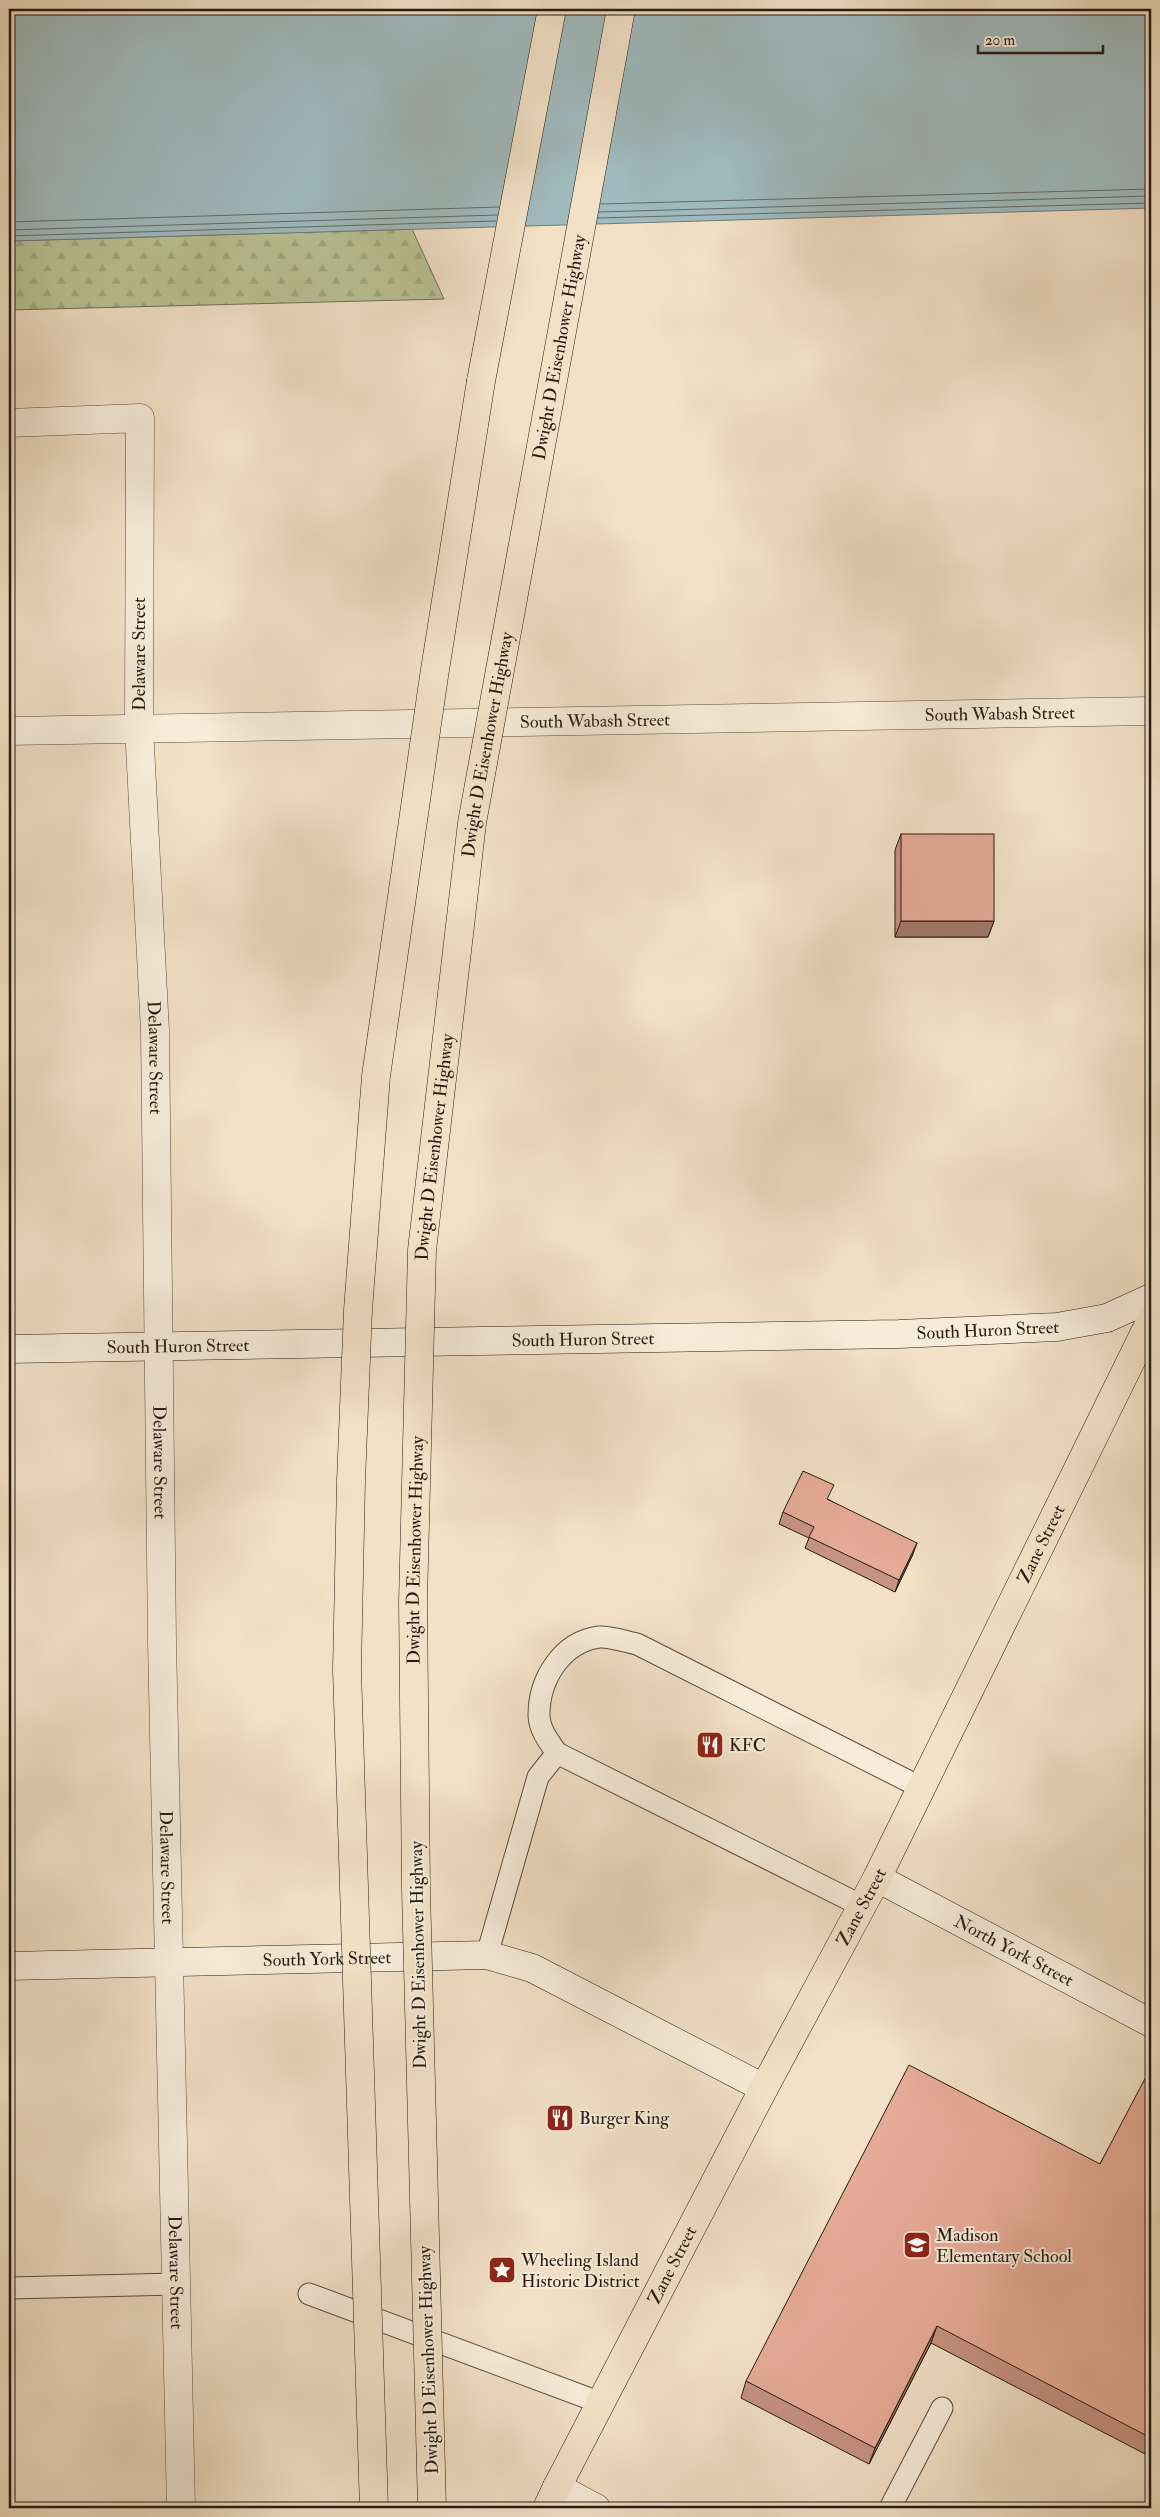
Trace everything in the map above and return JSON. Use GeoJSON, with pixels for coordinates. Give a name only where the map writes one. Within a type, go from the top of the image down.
{"type":"FeatureCollection","features":[{"type":"Feature","properties":{"kind":"main road"},"geometry":{"type":"LineString","coordinates":[[374,2508],[347,1670],[351,1481],[358,1310],[376,1076],[433,686],[480,381],[552,9]]}},
{"type":"Feature","properties":{"kind":"main road","name":"Dwight D Eisenhower Highway"},"geometry":{"type":"LineString","coordinates":[[432,2508],[417,1899],[413,1601],[422,1250],[472,823],[621,9]]}},
{"type":"Feature","properties":{"kind":"main road","name":"Zane Street"},"geometry":{"type":"LineString","coordinates":[[553,2501],[601,2403],[764,2088],[877,1878],[1151,1320]]}},
{"type":"Feature","properties":{"kind":"street","name":"Delaware Street"},"geometry":{"type":"LineString","coordinates":[[9,422],[140,418],[139,727],[155,1032],[162,1642],[181,2508]]}},
{"type":"Feature","properties":{"kind":"street","name":"South Wabash Street"},"geometry":{"type":"LineString","coordinates":[[9,731],[139,727],[1151,711]]}},
{"type":"Feature","properties":{"kind":"street","name":"South Huron Street"},"geometry":{"type":"LineString","coordinates":[[9,1348],[899,1334],[1058,1328],[1081,1325],[1107,1318],[1151,1298]]}},
{"type":"Feature","properties":{"kind":"street","name":"North York Street"},"geometry":{"type":"LineString","coordinates":[[877,1878],[1150,2020]]}},
{"type":"Feature","properties":{"kind":"street","name":"South York Street"},"geometry":{"type":"LineString","coordinates":[[9,1966],[487,1954],[532,1968],[764,2088]]}},
{"type":"Feature","properties":{"kind":"street"},"geometry":{"type":"LineString","coordinates":[[553,2501],[596,2508]]}},
{"type":"Feature","properties":{"kind":"lane"},"geometry":{"type":"LineString","coordinates":[[862,1906],[557,1753],[545,1735],[539,1716],[543,1688],[555,1663],[569,1648],[600,1637],[637,1644],[922,1788]]}},
{"type":"Feature","properties":{"kind":"lane"},"geometry":{"type":"LineString","coordinates":[[487,1954],[538,1777],[557,1753]]}},
{"type":"Feature","properties":{"kind":"lane"},"geometry":{"type":"LineString","coordinates":[[9,2288],[177,2284]]}},
{"type":"Feature","properties":{"kind":"lane"},"geometry":{"type":"LineString","coordinates":[[309,2294],[601,2403]]}},
{"type":"Feature","properties":{"kind":"lane"},"geometry":{"type":"LineString","coordinates":[[890,2508],[942,2408]]}},
{"type":"Feature","properties":{"kind":"green space"},"geometry":{"type":"Polygon","coordinates":[[[412,229],[444,299],[9,310],[9,241],[412,229]]]}},
{"type":"Feature","properties":{"kind":"water"},"geometry":{"type":"Polygon","coordinates":[[[9,9],[1151,9],[1151,208],[9,241],[9,9]]]}},
{"type":"Feature","properties":{"kind":"building"},"geometry":{"type":"Polygon","coordinates":[[[901,834],[994,834],[994,921],[901,921],[901,834]]]}},
{"type":"Feature","properties":{"kind":"building"},"geometry":{"type":"Polygon","coordinates":[[[803,1471],[834,1485],[827,1499],[917,1543],[899,1580],[809,1537],[814,1527],[783,1512],[803,1471]]]}},
{"type":"Feature","properties":{"kind":"building"},"geometry":{"type":"Polygon","coordinates":[[[909,2065],[1100,2164],[1149,2071],[1151,2072],[1151,2438],[937,2326],[875,2448],[746,2381],[909,2065]]]}},
{"type":"Feature","properties":{"kind":"place","name":"KFC"},"geometry":{"type":"Point","coordinates":[710,1745]}},
{"type":"Feature","properties":{"kind":"place","name":"Burger King"},"geometry":{"type":"Point","coordinates":[560,2118]}},
{"type":"Feature","properties":{"kind":"place","name":"Madison Elementary School"},"geometry":{"type":"Point","coordinates":[917,2245]}},
{"type":"Feature","properties":{"kind":"place","name":"Wheeling Island Historic District"},"geometry":{"type":"Point","coordinates":[502,2270]}}]}
